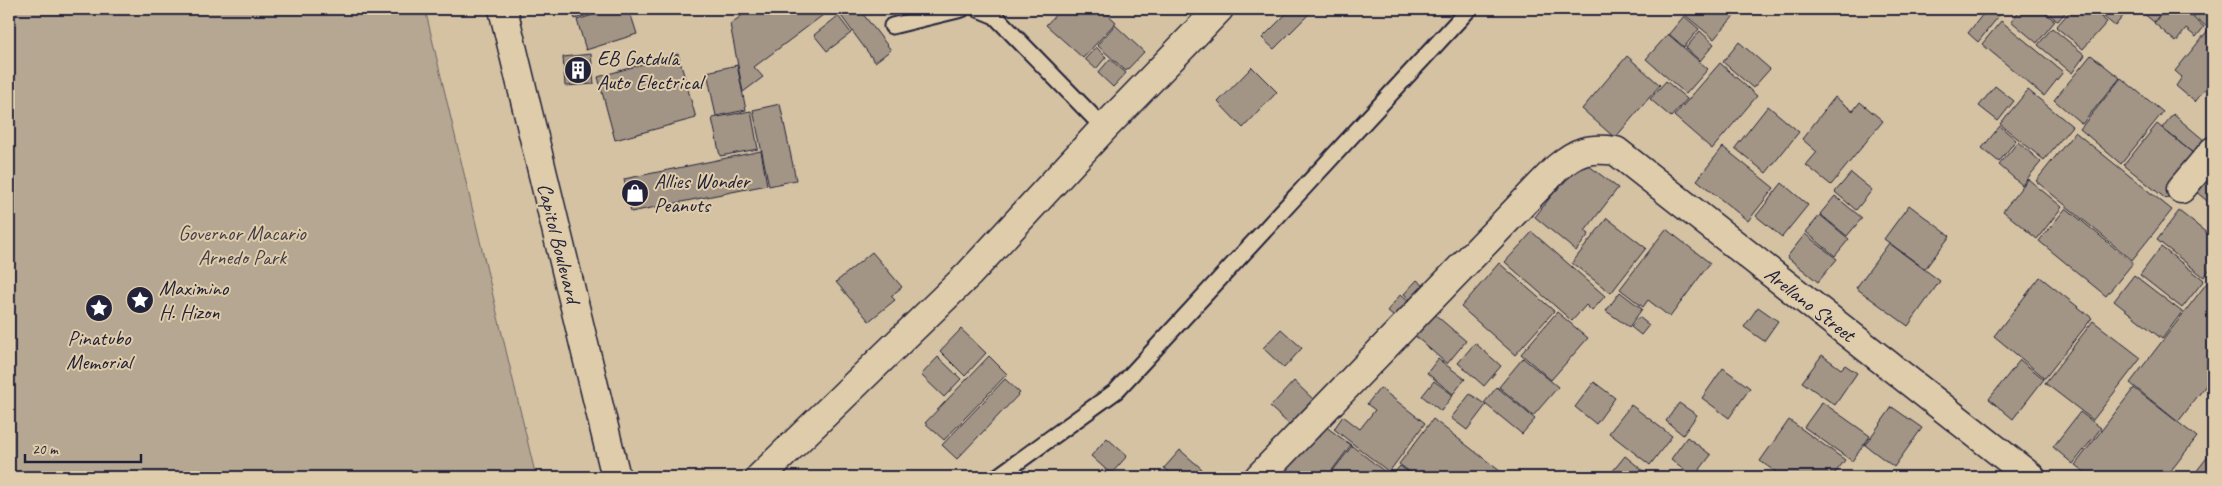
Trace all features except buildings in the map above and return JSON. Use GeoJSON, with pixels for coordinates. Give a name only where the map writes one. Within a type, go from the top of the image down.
{"type":"FeatureCollection","features":[{"type":"Feature","properties":{"kind":"street","name":"Capitol Boulevard"},"geometry":{"type":"LineString","coordinates":[[503,9],[616,477]]}},
{"type":"Feature","properties":{"kind":"street"},"geometry":{"type":"LineString","coordinates":[[760,477],[969,274],[1104,128],[1218,9]]}},
{"type":"Feature","properties":{"kind":"street","name":"Arellano Street"},"geometry":{"type":"LineString","coordinates":[[1259,477],[1557,168],[1570,157],[1583,150],[1601,149],[1616,152],[2031,477]]}},
{"type":"Feature","properties":{"kind":"street"},"geometry":{"type":"LineString","coordinates":[[2181,189],[2213,152]]}},
{"type":"Feature","properties":{"kind":"lane"},"geometry":{"type":"LineString","coordinates":[[892,26],[962,9]]}},
{"type":"Feature","properties":{"kind":"lane"},"geometry":{"type":"LineString","coordinates":[[978,9],[995,16],[1104,128]]}},
{"type":"Feature","properties":{"kind":"lane"},"geometry":{"type":"LineString","coordinates":[[997,477],[1116,391],[1469,9]]}},
{"type":"Feature","properties":{"kind":"green space","name":"Governor Macario Arnedo Park"},"geometry":{"type":"Polygon","coordinates":[[[9,9],[425,9],[536,477],[9,477],[9,9]]]}},
{"type":"Feature","properties":{"kind":"place","name":"EB Gatdula Auto Electrical"},"geometry":{"type":"Point","coordinates":[578,70]}},
{"type":"Feature","properties":{"kind":"place","name":"Allies Wonder Peanuts"},"geometry":{"type":"Point","coordinates":[635,193]}},
{"type":"Feature","properties":{"kind":"place","name":"Maximino H. Hizon"},"geometry":{"type":"Point","coordinates":[140,300]}},
{"type":"Feature","properties":{"kind":"place","name":"Pinatubo Memorial"},"geometry":{"type":"Point","coordinates":[99,308]}}]}
